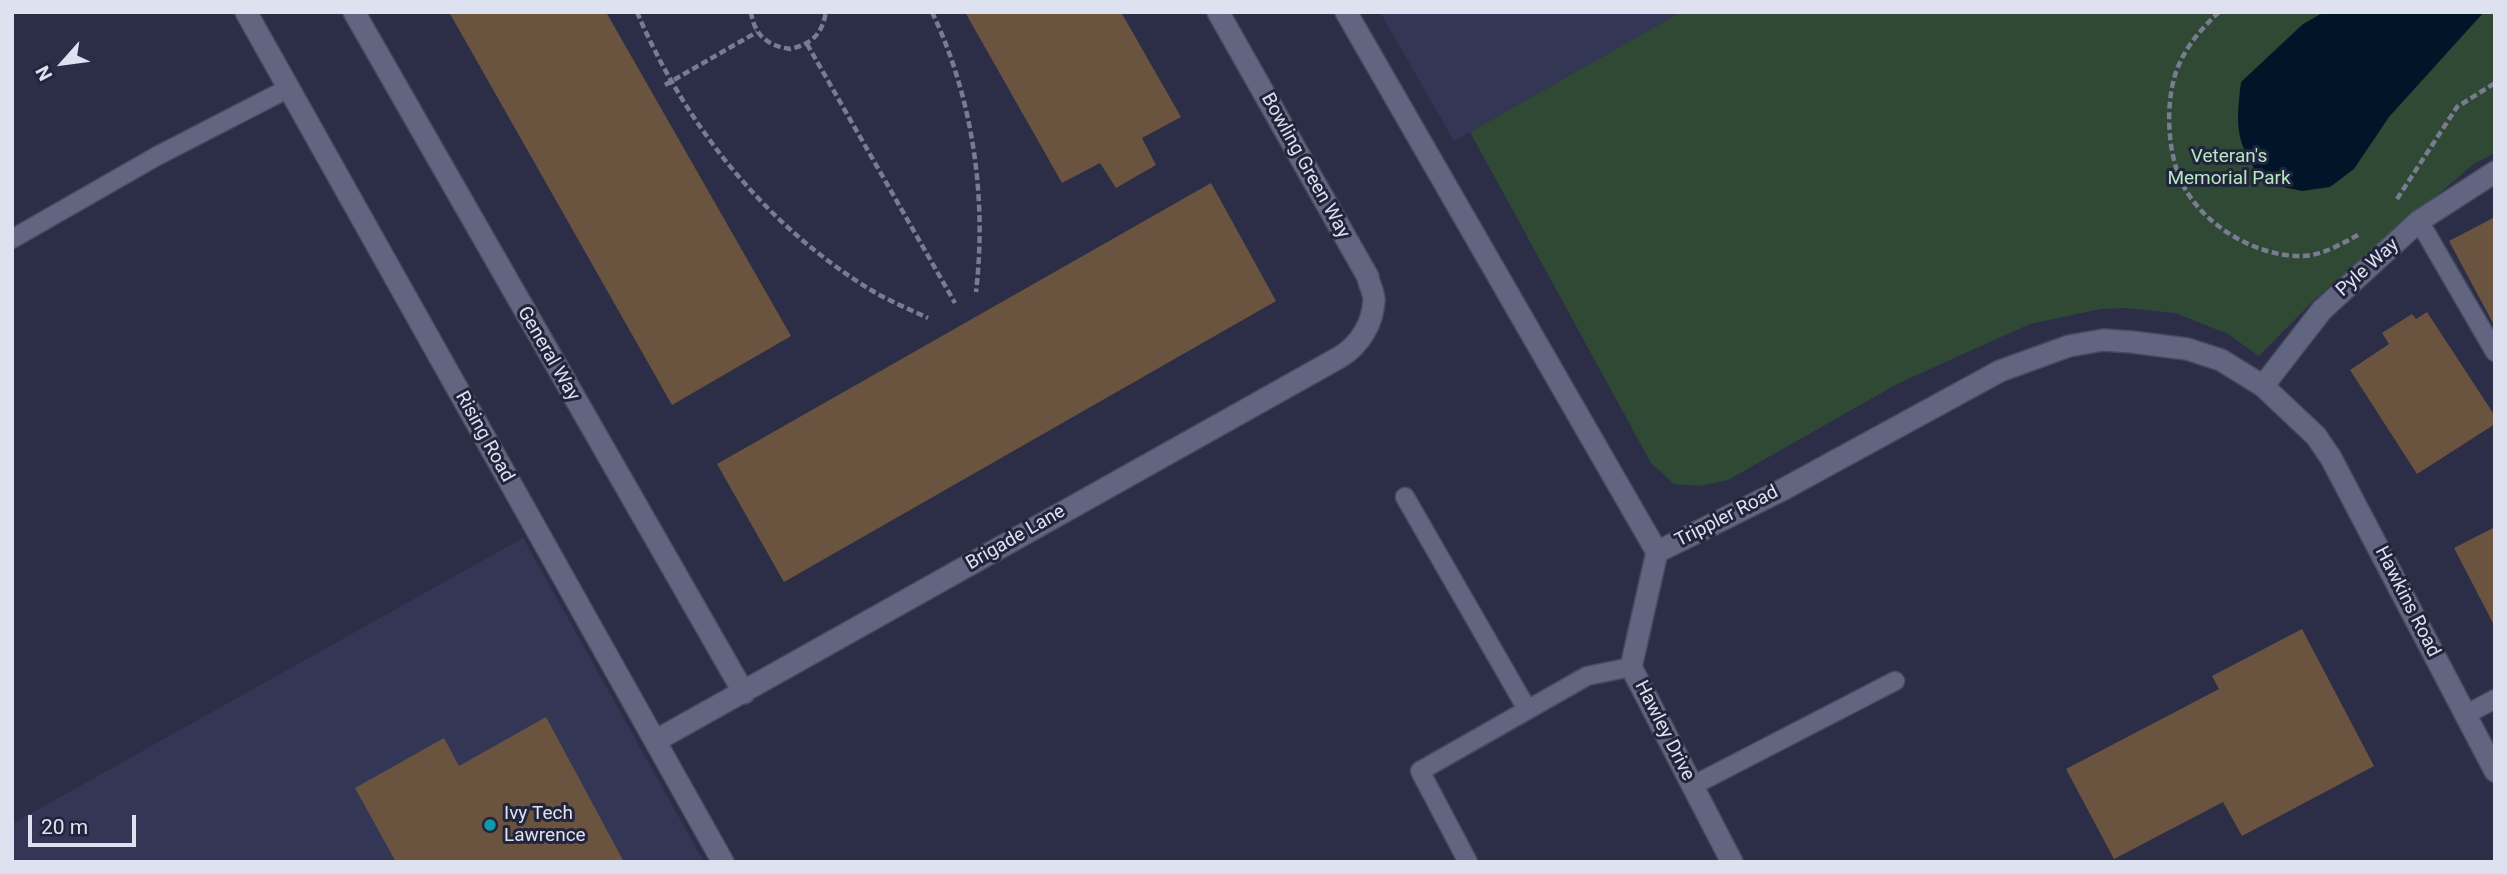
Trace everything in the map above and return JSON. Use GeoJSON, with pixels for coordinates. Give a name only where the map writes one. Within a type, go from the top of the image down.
{"type":"FeatureCollection","features":[{"type":"Feature","properties":{"kind":"street","name":"Rising Road"},"geometry":{"type":"LineString","coordinates":[[246,12],[723,862]]}},
{"type":"Feature","properties":{"kind":"street","name":"General Way"},"geometry":{"type":"LineString","coordinates":[[354,12],[744,693]]}},
{"type":"Feature","properties":{"kind":"street","name":"Bowling Green Way"},"geometry":{"type":"LineString","coordinates":[[1218,12],[1368,277],[1374,299],[1368,324]]}},
{"type":"Feature","properties":{"kind":"street","name":"Trippler Road"},"geometry":{"type":"LineString","coordinates":[[1346,12],[1657,552],[1782,490],[2000,371],[2069,346],[2103,340],[2187,349],[2221,360],[2263,386],[2316,436]]}},
{"type":"Feature","properties":{"kind":"street","name":"Pyle Way"},"geometry":{"type":"LineString","coordinates":[[2263,386],[2322,310],[2419,221],[2495,172]]}},
{"type":"Feature","properties":{"kind":"street","name":"Brigade Lane"},"geometry":{"type":"LineString","coordinates":[[655,741],[1340,357],[1355,346],[1368,324]]}},
{"type":"Feature","properties":{"kind":"street","name":"Hawkins Road"},"geometry":{"type":"LineString","coordinates":[[2316,436],[2347,485],[2495,771]]}},
{"type":"Feature","properties":{"kind":"street","name":"Hawley Drive"},"geometry":{"type":"LineString","coordinates":[[1657,552],[1631,667],[1732,862]]}},
{"type":"Feature","properties":{"kind":"lane"},"geometry":{"type":"LineString","coordinates":[[12,239],[157,156],[289,88]]}},
{"type":"Feature","properties":{"kind":"lane"},"geometry":{"type":"LineString","coordinates":[[2419,221],[2495,352]]}},
{"type":"Feature","properties":{"kind":"lane"},"geometry":{"type":"LineString","coordinates":[[1405,497],[1527,709]]}},
{"type":"Feature","properties":{"kind":"lane"},"geometry":{"type":"LineString","coordinates":[[1468,862],[1420,771],[1587,676],[1631,667]]}},
{"type":"Feature","properties":{"kind":"lane"},"geometry":{"type":"LineString","coordinates":[[1692,786],[1895,681]]}},
{"type":"Feature","properties":{"kind":"lane"},"geometry":{"type":"LineString","coordinates":[[2465,715],[2495,699]]}},
{"type":"Feature","properties":{"kind":"path"},"geometry":{"type":"LineString","coordinates":[[637,12],[672,81],[745,185],[780,220],[845,273],[873,292],[928,318]]}},
{"type":"Feature","properties":{"kind":"path"},"geometry":{"type":"LineString","coordinates":[[751,12],[757,32],[778,48],[790,49],[807,44],[821,30],[826,12]]}},
{"type":"Feature","properties":{"kind":"path"},"geometry":{"type":"LineString","coordinates":[[932,12],[960,84],[974,159],[979,202],[976,292]]}},
{"type":"Feature","properties":{"kind":"path"},"geometry":{"type":"LineString","coordinates":[[2219,12],[2194,36],[2176,73],[2169,117],[2173,153],[2184,187],[2214,224],[2244,242],[2271,251],[2304,256],[2331,249],[2362,233]]}},
{"type":"Feature","properties":{"kind":"path"},"geometry":{"type":"LineString","coordinates":[[664,85],[757,32]]}},
{"type":"Feature","properties":{"kind":"path"},"geometry":{"type":"LineString","coordinates":[[807,44],[955,303]]}},
{"type":"Feature","properties":{"kind":"path"},"geometry":{"type":"LineString","coordinates":[[2392,207],[2457,107],[2495,83]]}},
{"type":"Feature","properties":{"kind":"shaded area"},"geometry":{"type":"Polygon","coordinates":[[[1380,12],[1681,12],[1454,141],[1380,12]]]}},
{"type":"Feature","properties":{"kind":"shaded area"},"geometry":{"type":"Polygon","coordinates":[[[2324,12],[2484,12],[2389,117],[2354,169],[2330,187],[2302,191],[2264,183],[2248,157],[2240,136],[2238,112],[2241,82],[2303,24],[2324,12]]]}},
{"type":"Feature","properties":{"kind":"shaded area"},"geometry":{"type":"Polygon","coordinates":[[[523,538],[704,862],[12,862],[12,824],[523,538]]]}},
{"type":"Feature","properties":{"kind":"green space","name":"Veteran's Memorial Park"},"geometry":{"type":"Polygon","coordinates":[[[1681,12],[2495,12],[2495,153],[2475,163],[2316,298],[2259,356],[2228,334],[2175,313],[2125,308],[2101,309],[2030,324],[1899,383],[1728,480],[1699,486],[1674,484],[1651,463],[1470,132],[1681,12]]]}},
{"type":"Feature","properties":{"kind":"building"},"geometry":{"type":"Polygon","coordinates":[[[449,12],[606,12],[791,336],[672,405],[449,12]]]}},
{"type":"Feature","properties":{"kind":"building"},"geometry":{"type":"Polygon","coordinates":[[[965,12],[1121,12],[1181,117],[1142,138],[1156,165],[1116,188],[1100,163],[1062,183],[965,12]]]}},
{"type":"Feature","properties":{"kind":"building"},"geometry":{"type":"Polygon","coordinates":[[[1211,183],[1276,301],[784,582],[717,464],[1211,183]]]}},
{"type":"Feature","properties":{"kind":"building"},"geometry":{"type":"Polygon","coordinates":[[[2495,217],[2495,327],[2449,241],[2495,217]]]}},
{"type":"Feature","properties":{"kind":"building"},"geometry":{"type":"Polygon","coordinates":[[[2427,312],[2495,416],[2495,424],[2417,474],[2350,370],[2389,344],[2382,333],[2412,314],[2416,319],[2427,312]]]}},
{"type":"Feature","properties":{"kind":"building"},"geometry":{"type":"Polygon","coordinates":[[[2495,527],[2495,627],[2454,548],[2495,527]]]}},
{"type":"Feature","properties":{"kind":"building"},"geometry":{"type":"Polygon","coordinates":[[[2302,629],[2374,766],[2242,836],[2223,802],[2114,859],[2066,769],[2219,689],[2212,676],[2302,629]]]}},
{"type":"Feature","properties":{"kind":"building","name":"Ivy Tech Lawrence"},"geometry":{"type":"Polygon","coordinates":[[[546,717],[624,862],[396,862],[355,788],[444,738],[459,766],[546,717]]]}},
{"type":"Feature","properties":{"kind":"place","name":"Ivy Tech Lawrence"},"geometry":{"type":"Point","coordinates":[490,825]}}]}
